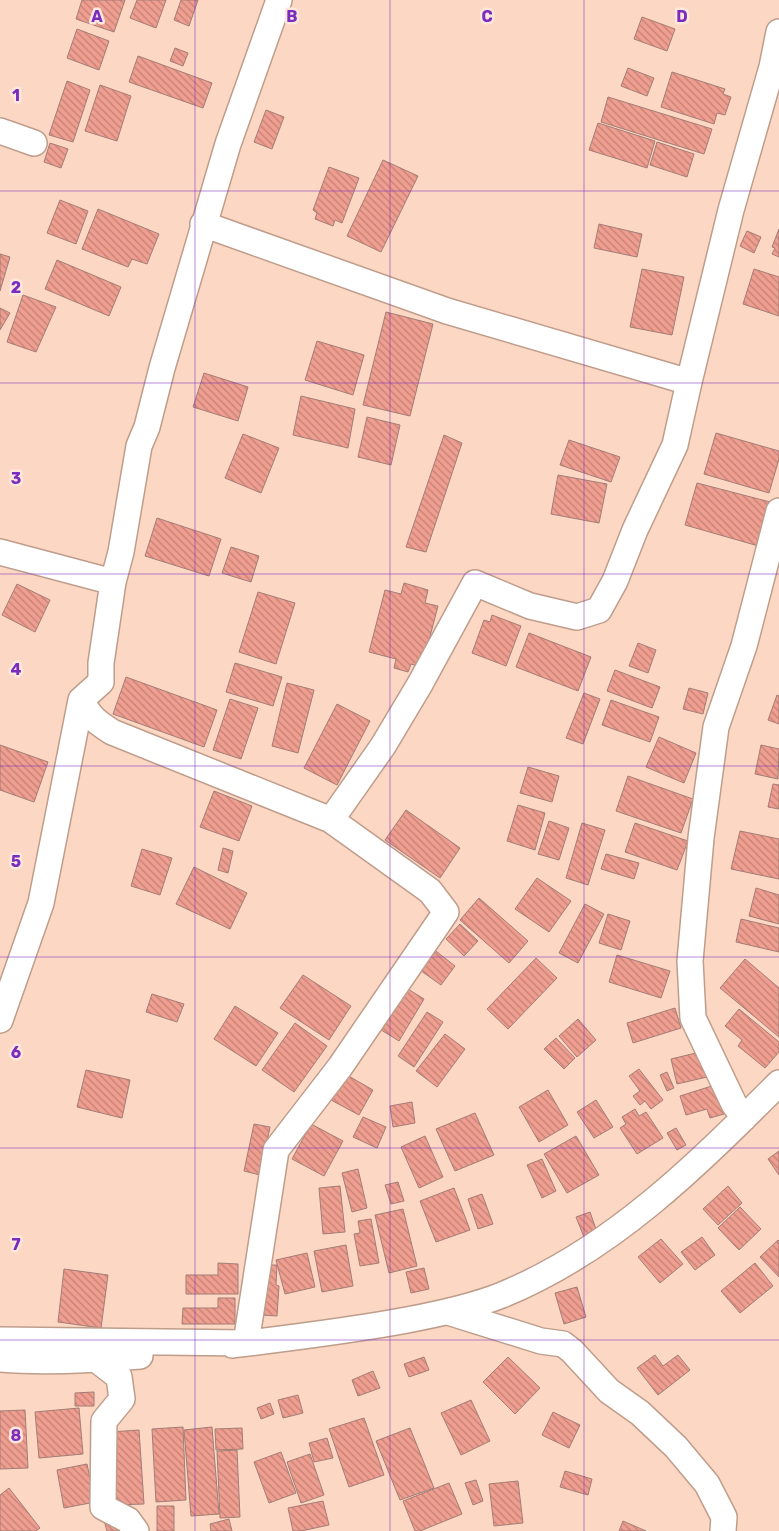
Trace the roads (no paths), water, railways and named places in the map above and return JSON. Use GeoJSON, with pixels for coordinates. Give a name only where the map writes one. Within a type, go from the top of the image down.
{"type":"FeatureCollection","features":[{"type":"Feature","properties":{"kind":"street"},"geometry":{"type":"LineString","coordinates":[[0,1020],[41,904],[81,700],[101,682],[101,663],[114,582],[139,446],[147,427],[203,224],[228,144],[278,0]]}},
{"type":"Feature","properties":{"kind":"street"},"geometry":{"type":"LineString","coordinates":[[331,820],[383,746],[420,684],[475,583],[530,606],[577,618],[599,610],[615,580],[635,530],[675,445],[731,210],[772,67],[779,32]]}},
{"type":"Feature","properties":{"kind":"street"},"geometry":{"type":"LineString","coordinates":[[0,131],[34,143]]}},
{"type":"Feature","properties":{"kind":"street"},"geometry":{"type":"LineString","coordinates":[[203,224],[447,311],[689,382]]}},
{"type":"Feature","properties":{"kind":"street"},"geometry":{"type":"LineString","coordinates":[[744,1118],[734,1104],[693,1018],[690,961],[700,838],[716,727],[744,646],[779,512]]}},
{"type":"Feature","properties":{"kind":"street"},"geometry":{"type":"LineString","coordinates":[[0,552],[114,582]]}},
{"type":"Feature","properties":{"kind":"street"},"geometry":{"type":"LineString","coordinates":[[81,700],[89,715],[112,732],[331,820],[430,891],[446,912],[340,1067],[276,1150],[246,1343]]}},
{"type":"Feature","properties":{"kind":"street"},"geometry":{"type":"LineString","coordinates":[[0,1358],[18,1360],[97,1360],[155,1355],[379,1325],[448,1312],[502,1295],[552,1270],[605,1239],[654,1202],[703,1158],[779,1083]]}},
{"type":"Feature","properties":{"kind":"street"},"geometry":{"type":"LineString","coordinates":[[448,1312],[515,1334],[541,1341],[563,1344],[572,1351],[609,1391],[640,1413],[676,1447],[707,1484],[724,1517],[723,1531]]}},
{"type":"Feature","properties":{"kind":"street"},"geometry":{"type":"LineString","coordinates":[[0,1340],[246,1343]]}},
{"type":"Feature","properties":{"kind":"street"},"geometry":{"type":"LineString","coordinates":[[97,1360],[119,1376],[122,1399],[104,1422],[103,1507],[128,1520],[136,1531]]}}]}
